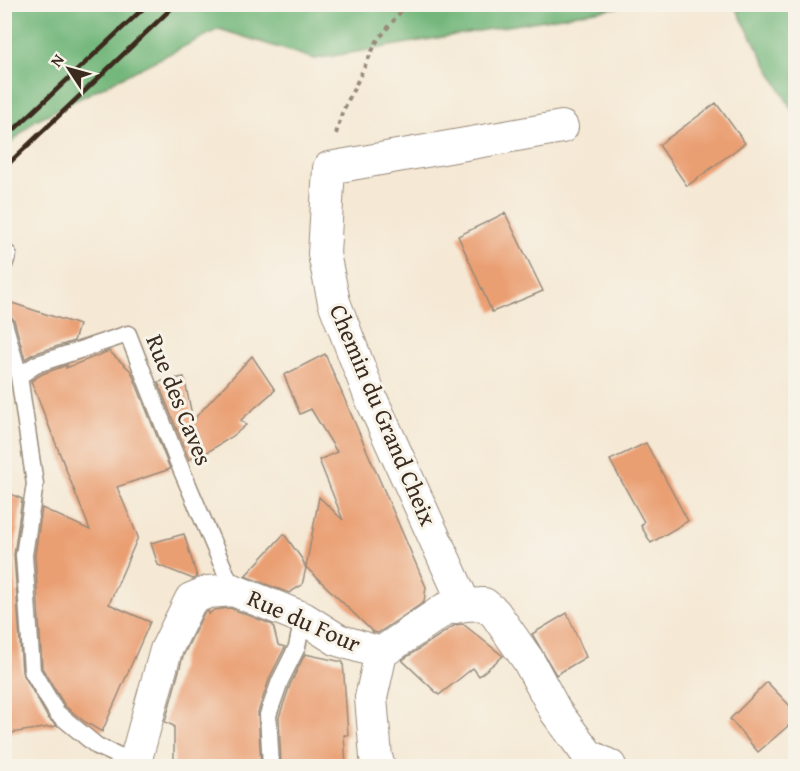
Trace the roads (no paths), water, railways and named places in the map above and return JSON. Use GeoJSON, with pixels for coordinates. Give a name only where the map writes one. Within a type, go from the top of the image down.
{"type":"FeatureCollection","features":[{"type":"Feature","properties":{"kind":"street","name":"Chemin du Grand Cheix"},"geometry":{"type":"LineString","coordinates":[[465,605],[370,396],[334,302],[324,255],[329,168],[562,127]]}},
{"type":"Feature","properties":{"kind":"street","name":"Rue du Four"},"geometry":{"type":"LineString","coordinates":[[134,765],[166,650],[191,599],[208,592],[233,590],[303,618],[338,640],[381,653],[445,609],[465,605]]}},
{"type":"Feature","properties":{"kind":"street"},"geometry":{"type":"LineString","coordinates":[[465,605],[484,604],[495,613],[528,660],[556,712],[588,754],[610,766]]}},
{"type":"Feature","properties":{"kind":"street"},"geometry":{"type":"LineString","coordinates":[[379,766],[376,757],[371,698],[381,653]]}},
{"type":"Feature","properties":{"kind":"lane"},"geometry":{"type":"LineString","coordinates":[[4,323],[19,376],[35,484],[24,555],[32,672],[57,713],[97,746],[134,765]]}},
{"type":"Feature","properties":{"kind":"lane","name":"Rue des Caves"},"geometry":{"type":"LineString","coordinates":[[19,376],[37,364],[128,334],[176,457],[233,590]]}},
{"type":"Feature","properties":{"kind":"lane"},"geometry":{"type":"LineString","coordinates":[[271,766],[268,715],[280,681],[297,647],[303,618]]}},
{"type":"Feature","properties":{"kind":"railway"},"geometry":{"type":"LineString","coordinates":[[4,139],[148,4]]}},
{"type":"Feature","properties":{"kind":"railway"},"geometry":{"type":"LineString","coordinates":[[4,168],[176,4]]}}]}
